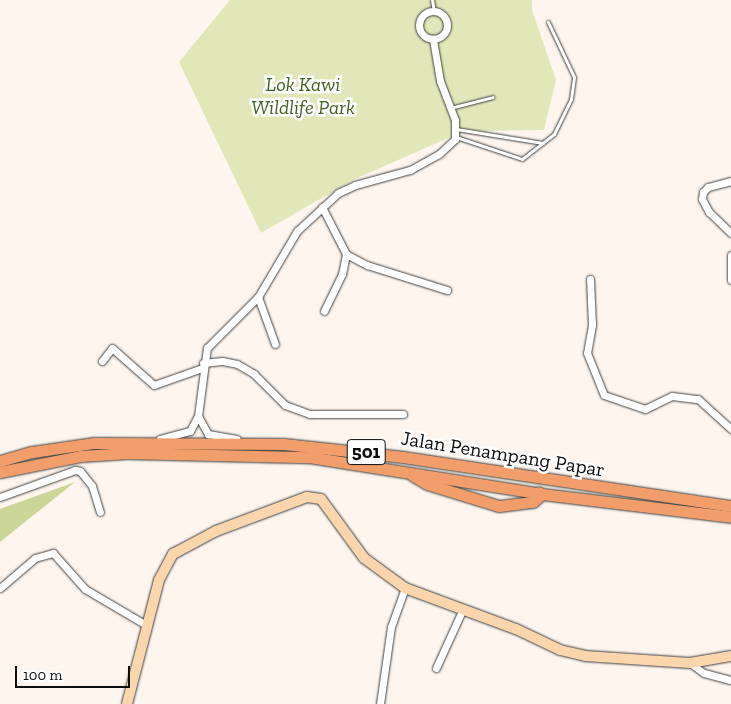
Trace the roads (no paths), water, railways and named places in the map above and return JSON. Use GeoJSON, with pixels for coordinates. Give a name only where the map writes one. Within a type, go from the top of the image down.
{"type":"FeatureCollection","features":[{"type":"Feature","properties":{"kind":"main road","name":"Jalan Penampang Papar"},"geometry":{"type":"LineString","coordinates":[[0,461],[67,445],[142,442],[256,443],[346,449],[731,506]]}},
{"type":"Feature","properties":{"kind":"main road","name":"Jalan Penampang Papar"},"geometry":{"type":"LineString","coordinates":[[0,472],[80,456],[126,453],[309,457],[542,494],[731,517]]}},
{"type":"Feature","properties":{"kind":"main road"},"geometry":{"type":"LineString","coordinates":[[408,472],[427,484],[499,506],[533,502],[542,494],[481,468]]}},
{"type":"Feature","properties":{"kind":"street"},"geometry":{"type":"LineString","coordinates":[[434,10],[441,13],[447,25],[440,37],[433,39],[425,37],[418,24],[426,12],[434,10]]}},
{"type":"Feature","properties":{"kind":"street"},"geometry":{"type":"LineString","coordinates":[[256,443],[213,436],[205,430],[198,416],[203,365],[213,340],[258,297],[297,231],[338,193],[355,184],[410,170],[439,154],[456,133],[436,65],[433,39]]}},
{"type":"Feature","properties":{"kind":"street"},"geometry":{"type":"LineString","coordinates":[[731,180],[708,187],[703,192],[702,198],[709,212],[731,233]]}},
{"type":"Feature","properties":{"kind":"street"},"geometry":{"type":"LineString","coordinates":[[322,207],[346,254],[367,265],[448,290]]}},
{"type":"Feature","properties":{"kind":"street"},"geometry":{"type":"LineString","coordinates":[[324,311],[342,274],[346,254]]}},
{"type":"Feature","properties":{"kind":"street"},"geometry":{"type":"LineString","coordinates":[[731,255],[731,280]]}},
{"type":"Feature","properties":{"kind":"street"},"geometry":{"type":"LineString","coordinates":[[590,279],[592,325],[587,353],[604,395],[645,409],[672,396],[698,399],[731,429]]}},
{"type":"Feature","properties":{"kind":"street"},"geometry":{"type":"LineString","coordinates":[[258,297],[275,344]]}},
{"type":"Feature","properties":{"kind":"street"},"geometry":{"type":"LineString","coordinates":[[102,360],[112,348],[154,385],[203,365],[222,361],[237,364],[254,374],[285,405],[310,414],[403,414]]}},
{"type":"Feature","properties":{"kind":"street"},"geometry":{"type":"LineString","coordinates":[[142,442],[184,434],[198,416]]}},
{"type":"Feature","properties":{"kind":"street"},"geometry":{"type":"LineString","coordinates":[[0,497],[75,470],[80,471],[92,486],[100,512]]}},
{"type":"Feature","properties":{"kind":"street"},"geometry":{"type":"LineString","coordinates":[[127,704],[159,580],[173,554],[216,531],[307,497],[321,499],[364,558],[406,588],[573,654],[690,664],[731,656]]}},
{"type":"Feature","properties":{"kind":"street"},"geometry":{"type":"LineString","coordinates":[[0,588],[35,558],[53,554],[85,589],[146,625]]}},
{"type":"Feature","properties":{"kind":"street"},"geometry":{"type":"LineString","coordinates":[[380,704],[391,627],[406,588]]}},
{"type":"Feature","properties":{"kind":"street"},"geometry":{"type":"LineString","coordinates":[[436,668],[462,610]]}},
{"type":"Feature","properties":{"kind":"street"},"geometry":{"type":"LineString","coordinates":[[690,664],[704,673],[731,680]]}},
{"type":"Feature","properties":{"kind":"lane"},"geometry":{"type":"LineString","coordinates":[[432,0],[434,10]]}},
{"type":"Feature","properties":{"kind":"lane"},"geometry":{"type":"LineString","coordinates":[[456,133],[522,159],[554,134],[565,114],[574,84],[572,72],[548,22]]}},
{"type":"Feature","properties":{"kind":"lane"},"geometry":{"type":"LineString","coordinates":[[450,108],[493,98]]}},
{"type":"Feature","properties":{"kind":"lane"},"geometry":{"type":"LineString","coordinates":[[456,133],[544,143]]}},
{"type":"Feature","properties":{"kind":"park label","name":"Lok Kawi Wildlife Park"},"geometry":{"type":"Point","coordinates":[303,96]}}]}
